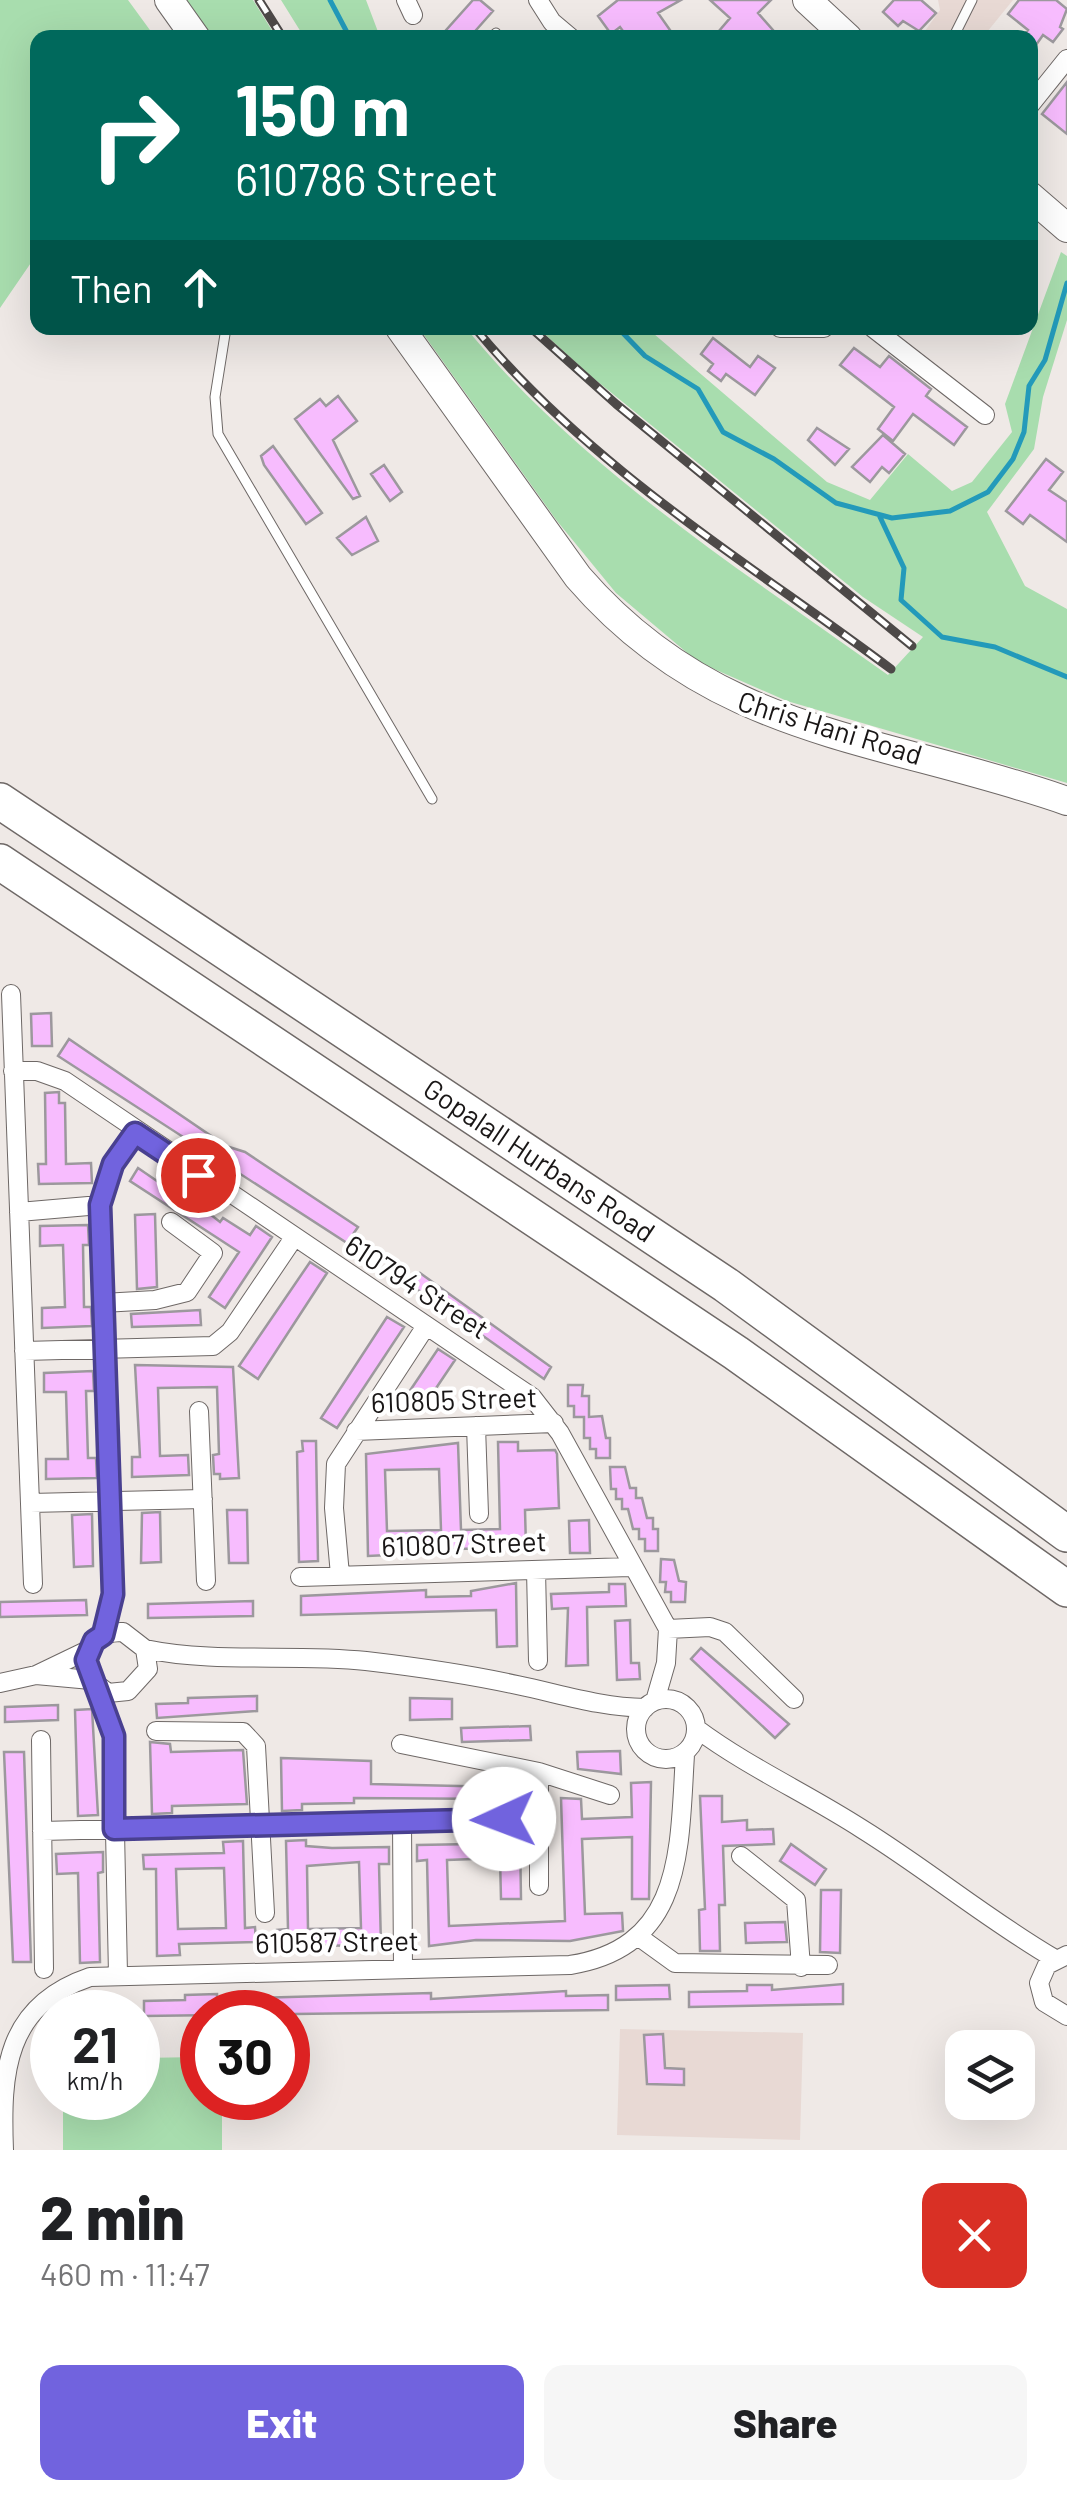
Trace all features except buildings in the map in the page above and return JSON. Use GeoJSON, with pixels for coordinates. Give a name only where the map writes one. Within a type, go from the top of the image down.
{"type":"FeatureCollection","features":[{"type":"Feature","properties":{"kind":"highway"},"geometry":{"type":"LineString","coordinates":[[0,776],[155,890],[187,925]]}},
{"type":"Feature","properties":{"kind":"highway","name":"Gopalall Hurbans Road"},"geometry":{"type":"LineString","coordinates":[[0,802],[726,1286],[1067,1534]]}},
{"type":"Feature","properties":{"kind":"highway","name":"Gopalall Hurbans Road"},"geometry":{"type":"LineString","coordinates":[[0,862],[736,1353],[1067,1589]]}},
{"type":"Feature","properties":{"kind":"street"},"geometry":{"type":"LineString","coordinates":[[169,0],[190,30]]}},
{"type":"Feature","properties":{"kind":"street"},"geometry":{"type":"LineString","coordinates":[[538,0],[562,30]]}},
{"type":"Feature","properties":{"kind":"street"},"geometry":{"type":"LineString","coordinates":[[807,0],[839,30]]}},
{"type":"Feature","properties":{"kind":"street"},"geometry":{"type":"LineString","coordinates":[[1038,95],[1067,58]]}},
{"type":"Feature","properties":{"kind":"street"},"geometry":{"type":"LineString","coordinates":[[1038,203],[1067,228]]}},
{"type":"Feature","properties":{"kind":"street","name":"Chris Hani Road"},"geometry":{"type":"LineString","coordinates":[[405,335],[578,577],[608,612],[667,661],[734,700],[772,716],[995,776],[1067,800]]}},
{"type":"Feature","properties":{"kind":"street"},"geometry":{"type":"LineString","coordinates":[[883,335],[986,416]]}},
{"type":"Feature","properties":{"kind":"street"},"geometry":{"type":"LineString","coordinates":[[11,994],[33,1584]]}},
{"type":"Feature","properties":{"kind":"street","name":"610794 Street"},"geometry":{"type":"LineString","coordinates":[[14,1071],[38,1071],[64,1081],[135,1133],[532,1397],[554,1423],[630,1567],[668,1629]]}},
{"type":"Feature","properties":{"kind":"street"},"geometry":{"type":"LineString","coordinates":[[0,1683],[36,1675],[88,1650],[103,1635],[113,1594],[100,1205],[113,1164],[135,1133]]}},
{"type":"Feature","properties":{"kind":"street"},"geometry":{"type":"LineString","coordinates":[[19,1212],[100,1205]]}},
{"type":"Feature","properties":{"kind":"street"},"geometry":{"type":"LineString","coordinates":[[104,1304],[155,1300],[186,1292],[214,1253],[171,1222]]}},
{"type":"Feature","properties":{"kind":"street"},"geometry":{"type":"LineString","coordinates":[[24,1351],[213,1346],[230,1332],[293,1239]]}},
{"type":"Feature","properties":{"kind":"street"},"geometry":{"type":"LineString","coordinates":[[340,1575],[333,1480],[336,1464],[426,1326]]}},
{"type":"Feature","properties":{"kind":"street"},"geometry":{"type":"LineString","coordinates":[[199,1411],[206,1581]]}},
{"type":"Feature","properties":{"kind":"street","name":"610805 Street"},"geometry":{"type":"LineString","coordinates":[[356,1432],[554,1423]]}},
{"type":"Feature","properties":{"kind":"street"},"geometry":{"type":"LineString","coordinates":[[476,1426],[479,1514]]}},
{"type":"Feature","properties":{"kind":"street"},"geometry":{"type":"LineString","coordinates":[[30,1503],[203,1498]]}},
{"type":"Feature","properties":{"kind":"street","name":"610807 Street"},"geometry":{"type":"LineString","coordinates":[[300,1577],[630,1567]]}},
{"type":"Feature","properties":{"kind":"street"},"geometry":{"type":"LineString","coordinates":[[536,1570],[538,1662]]}},
{"type":"Feature","properties":{"kind":"street"},"geometry":{"type":"LineString","coordinates":[[113,1594],[139,1642],[144,1678]]}},
{"type":"Feature","properties":{"kind":"street"},"geometry":{"type":"LineString","coordinates":[[636,1735],[637,1720],[650,1704],[666,1663],[668,1629],[710,1627],[725,1632],[794,1700]]}},
{"type":"Feature","properties":{"kind":"street"},"geometry":{"type":"LineString","coordinates":[[103,1635],[188,1658],[295,1655],[380,1663],[522,1686],[602,1707],[679,1702]]}},
{"type":"Feature","properties":{"kind":"street"},"geometry":{"type":"LineString","coordinates":[[88,1650],[87,1671],[114,1736]]}},
{"type":"Feature","properties":{"kind":"street"},"geometry":{"type":"LineString","coordinates":[[118,1974],[114,1736],[128,1692],[144,1678],[188,1658]]}},
{"type":"Feature","properties":{"kind":"street"},"geometry":{"type":"LineString","coordinates":[[666,1663],[679,1702],[690,1710],[696,1729],[734,1756],[848,1820],[1013,1934],[1061,1957],[1042,1973]]}},
{"type":"Feature","properties":{"kind":"street"},"geometry":{"type":"LineString","coordinates":[[36,1675],[95,1684],[108,1692],[128,1692]]}},
{"type":"Feature","properties":{"kind":"street"},"geometry":{"type":"LineString","coordinates":[[602,1707],[636,1735],[647,1753],[663,1760],[682,1796]]}},
{"type":"Feature","properties":{"kind":"street"},"geometry":{"type":"LineString","coordinates":[[687,1752],[696,1729]]}},
{"type":"Feature","properties":{"kind":"street"},"geometry":{"type":"LineString","coordinates":[[156,1731],[243,1732],[251,1738],[258,1758],[264,1825],[265,1913]]}},
{"type":"Feature","properties":{"kind":"street"},"geometry":{"type":"LineString","coordinates":[[41,1740],[44,1969]]}},
{"type":"Feature","properties":{"kind":"street"},"geometry":{"type":"LineString","coordinates":[[401,1744],[539,1772],[610,1796]]}},
{"type":"Feature","properties":{"kind":"street"},"geometry":{"type":"LineString","coordinates":[[663,1760],[687,1752],[734,1756]]}},
{"type":"Feature","properties":{"kind":"street","name":"610587 Street"},"geometry":{"type":"LineString","coordinates":[[4,2150],[4,2071],[13,2042],[49,1997],[71,1984],[118,1974],[570,1966],[596,1962],[639,1937],[658,1913],[672,1884],[687,1752]]}},
{"type":"Feature","properties":{"kind":"street"},"geometry":{"type":"LineString","coordinates":[[539,1772],[540,1886]]}},
{"type":"Feature","properties":{"kind":"street"},"geometry":{"type":"LineString","coordinates":[[42,1832],[538,1818]]}},
{"type":"Feature","properties":{"kind":"street"},"geometry":{"type":"LineString","coordinates":[[402,1822],[403,1969]]}},
{"type":"Feature","properties":{"kind":"street"},"geometry":{"type":"LineString","coordinates":[[741,1856],[796,1900],[801,1967]]}},
{"type":"Feature","properties":{"kind":"street"},"geometry":{"type":"LineString","coordinates":[[1013,1934],[1042,1973],[1044,2002],[1067,2016]]}},
{"type":"Feature","properties":{"kind":"street"},"geometry":{"type":"LineString","coordinates":[[639,1937],[675,1963],[828,1965]]}},
{"type":"Feature","properties":{"kind":"lane"},"geometry":{"type":"LineString","coordinates":[[957,30],[972,0]]}},
{"type":"Feature","properties":{"kind":"lane"},"geometry":{"type":"LineString","coordinates":[[225,335],[214,397],[218,434],[432,798]]}},
{"type":"Feature","properties":{"kind":"shaded area"},"geometry":{"type":"Polygon","coordinates":[[[938,0],[1013,0],[989,30],[926,30],[940,10],[938,0]]]}},
{"type":"Feature","properties":{"kind":"shaded area"},"geometry":{"type":"Polygon","coordinates":[[[620,2029],[803,2033],[800,2140],[617,2135],[620,2029]]]}},
{"type":"Feature","properties":{"kind":"green space"},"geometry":{"type":"Polygon","coordinates":[[[0,0],[128,0],[150,30],[30,30],[30,264],[0,308],[0,0]]]}},
{"type":"Feature","properties":{"kind":"green space"},"geometry":{"type":"Polygon","coordinates":[[[185,0],[253,0],[272,30],[207,30],[185,0]]]}},
{"type":"Feature","properties":{"kind":"green space"},"geometry":{"type":"Polygon","coordinates":[[[281,0],[366,0],[377,30],[300,30],[281,0]]]}},
{"type":"Feature","properties":{"kind":"green space"},"geometry":{"type":"Polygon","coordinates":[[[1061,252],[1067,256],[1067,320],[1043,397],[1034,449],[987,512],[1025,586],[1067,609],[1067,783],[787,701],[698,662],[616,593],[557,521],[424,335],[472,335],[559,427],[611,472],[720,556],[888,675],[923,637],[863,597],[546,335],[655,335],[827,482],[870,500],[908,454],[952,491],[972,482],[1012,432],[1005,404],[1030,335],[1038,335],[1038,314],[1061,252]]]}},
{"type":"Feature","properties":{"kind":"green space"},"geometry":{"type":"Polygon","coordinates":[[[180,2057],[180,2120],[222,2120],[222,2150],[63,2150],[63,2120],[160,2120],[160,2058],[180,2057]]]}},
{"type":"Feature","properties":{"kind":"waterway"},"geometry":{"type":"LineString","coordinates":[[330,0],[346,30]]}},
{"type":"Feature","properties":{"kind":"waterway"},"geometry":{"type":"LineString","coordinates":[[625,335],[645,356],[698,389],[723,432],[774,459],[836,503],[892,518],[950,511],[988,492],[1013,459],[1024,432],[1029,386],[1045,360],[1067,283]]}},
{"type":"Feature","properties":{"kind":"waterway"},"geometry":{"type":"LineString","coordinates":[[880,517],[904,568],[901,600],[942,637],[995,647],[1067,677]]}},
{"type":"Feature","properties":{"kind":"railway"},"geometry":{"type":"LineString","coordinates":[[259,0],[278,30]]}},
{"type":"Feature","properties":{"kind":"railway"},"geometry":{"type":"LineString","coordinates":[[481,335],[519,378],[619,469],[891,669]]}},
{"type":"Feature","properties":{"kind":"railway"},"geometry":{"type":"LineString","coordinates":[[539,335],[616,404],[912,646]]}},
{"type":"Feature","properties":{"kind":"route"},"geometry":{"type":"LineString","coordinates":[[198,1175],[135,1133],[113,1164],[100,1205],[113,1594],[103,1635],[94,1641],[86,1660],[114,1736],[114,1829],[504,1819]]}}]}
